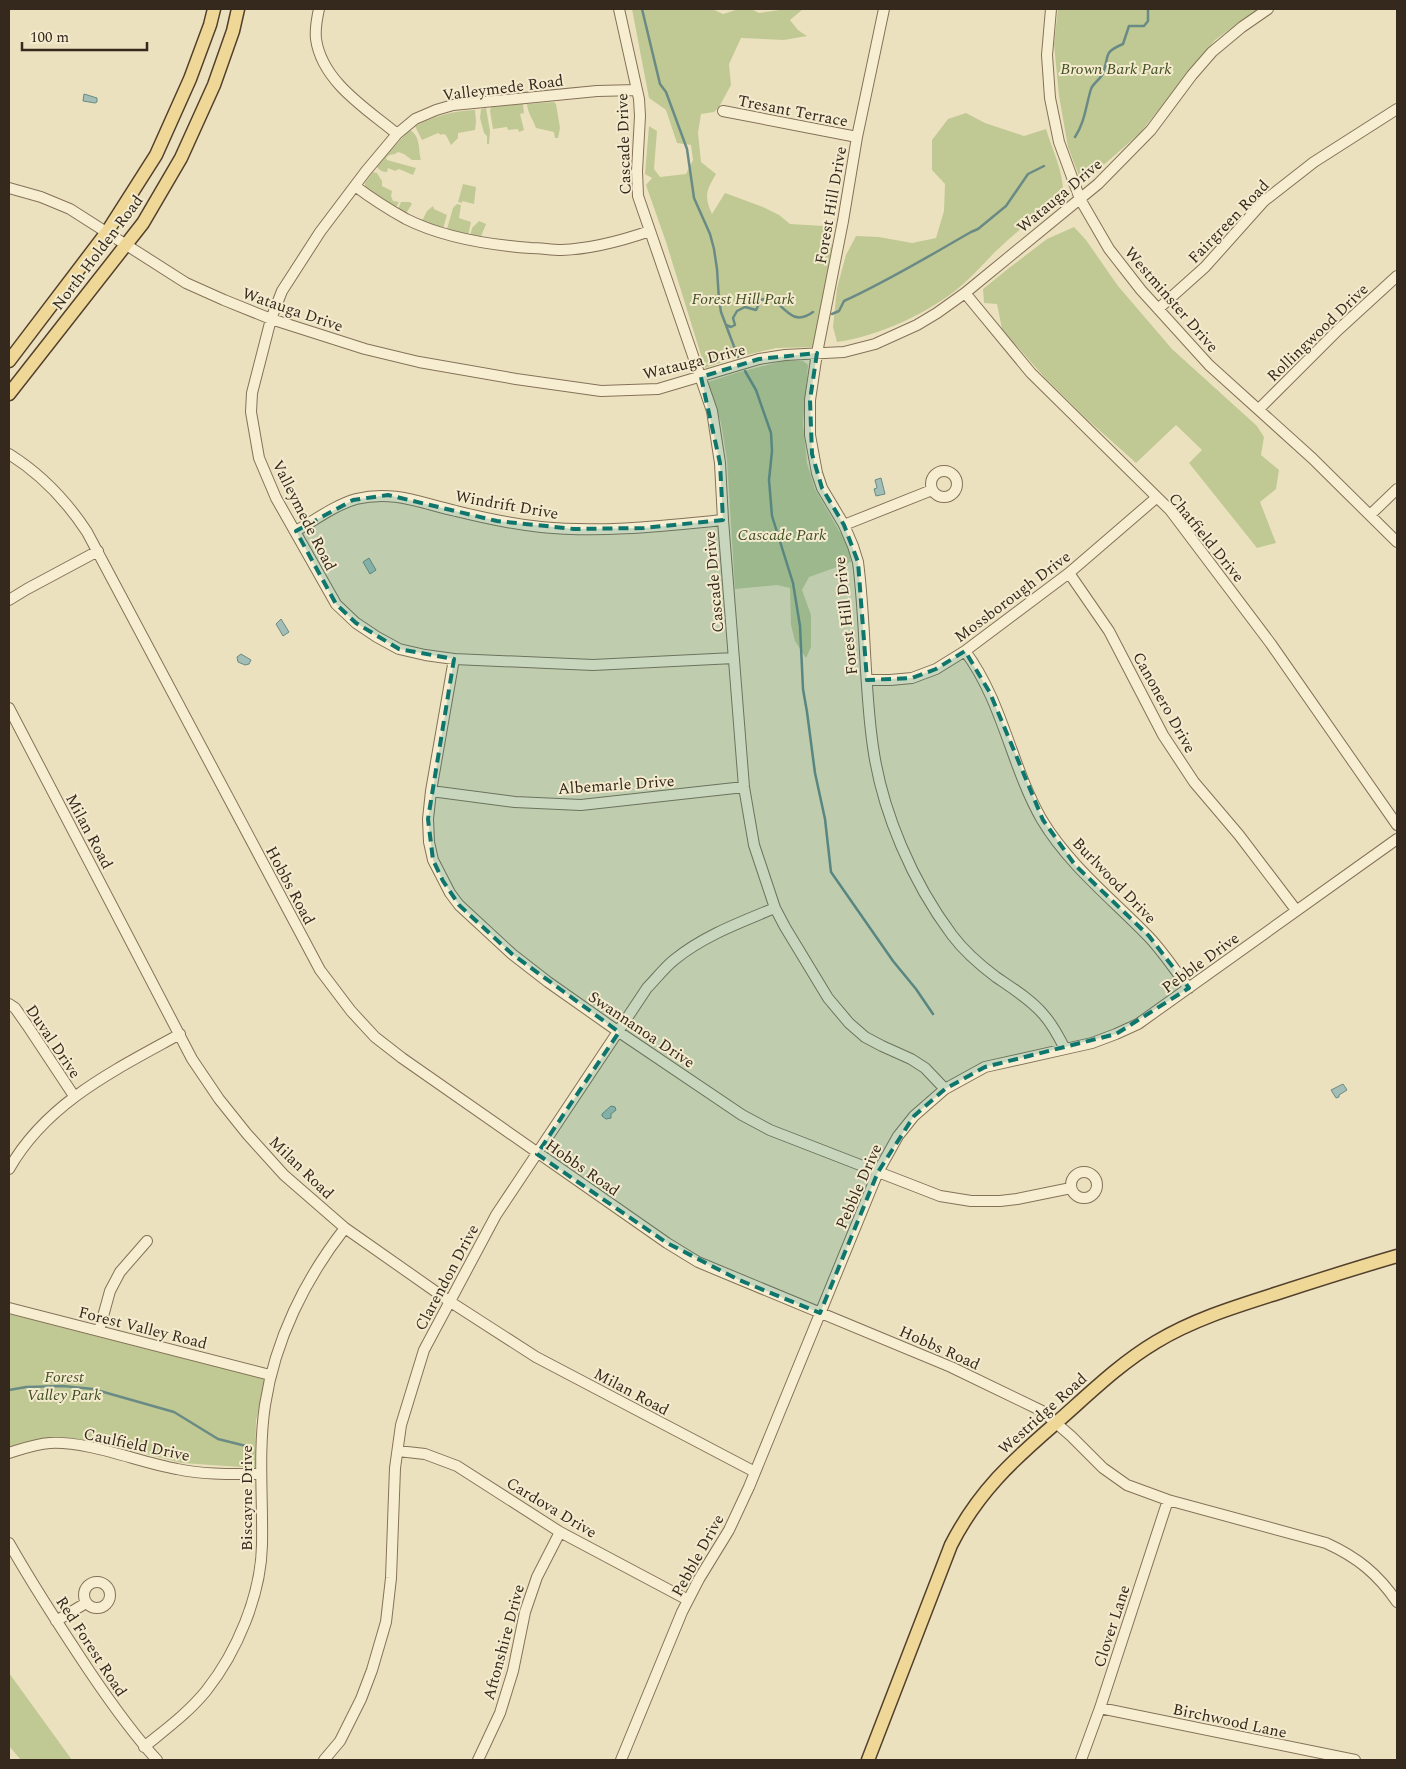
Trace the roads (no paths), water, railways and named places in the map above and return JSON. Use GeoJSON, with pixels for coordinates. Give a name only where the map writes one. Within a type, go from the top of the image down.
{"type":"FeatureCollection","features":[{"type":"Feature","properties":{"kind":"main road","name":"North Holden Road"},"geometry":{"type":"LineString","coordinates":[[9,361],[107,232],[156,155],[190,79],[214,9]]}},
{"type":"Feature","properties":{"kind":"main road","name":"North Holden Road"},"geometry":{"type":"LineString","coordinates":[[9,394],[143,223],[181,158],[214,86],[233,31],[238,9]]}},
{"type":"Feature","properties":{"kind":"main road","name":"Westridge Road"},"geometry":{"type":"LineString","coordinates":[[868,1760],[944,1560],[963,1522],[980,1496],[1004,1469],[1119,1368],[1151,1345],[1178,1330],[1241,1305],[1397,1256]]}},
{"type":"Feature","properties":{"kind":"street"},"geometry":{"type":"LineString","coordinates":[[319,9],[316,39],[324,62],[334,78],[397,134]]}},
{"type":"Feature","properties":{"kind":"street","name":"Cascade Drive"},"geometry":{"type":"LineString","coordinates":[[619,9],[637,90],[640,116],[637,171],[638,196],[712,412],[720,463],[722,520],[744,786],[754,845],[775,908],[828,998],[849,1023],[865,1036],[925,1068],[945,1089]]}},
{"type":"Feature","properties":{"kind":"street","name":"Forest Hill Drive"},"geometry":{"type":"LineString","coordinates":[[884,9],[857,138],[817,353],[810,400],[812,454],[822,488],[844,525],[858,562],[868,707],[874,750],[885,797],[903,849],[935,911],[953,937],[973,958],[1043,1013],[1056,1030],[1066,1049]]}},
{"type":"Feature","properties":{"kind":"street","name":"Westminster Drive"},"geometry":{"type":"LineString","coordinates":[[1052,9],[1047,55],[1050,98],[1059,142],[1080,199],[1109,249],[1158,309],[1209,365],[1312,458],[1397,542]]}},
{"type":"Feature","properties":{"kind":"street","name":"Watauga Drive"},"geometry":{"type":"LineString","coordinates":[[9,188],[41,197],[70,209],[186,283],[271,320],[366,349],[419,362],[516,379],[601,391],[658,389],[760,359],[785,355],[844,352],[875,344],[918,325],[964,293],[1105,177],[1151,130],[1192,75],[1212,52],[1242,27],[1268,9]]}},
{"type":"Feature","properties":{"kind":"street","name":"Valleymede Road"},"geometry":{"type":"LineString","coordinates":[[637,90],[597,91],[453,105],[414,119],[397,134],[354,186],[282,290],[271,320],[252,393],[251,412],[260,458],[276,498],[336,604],[356,623],[377,638],[399,649],[425,656],[454,659],[594,665],[734,658]]}},
{"type":"Feature","properties":{"kind":"street","name":"Fairgreen Road"},"geometry":{"type":"LineString","coordinates":[[1158,309],[1205,267],[1264,201],[1314,162],[1397,109]]}},
{"type":"Feature","properties":{"kind":"street","name":"Tresant Terrace"},"geometry":{"type":"LineString","coordinates":[[723,111],[857,138]]}},
{"type":"Feature","properties":{"kind":"street"},"geometry":{"type":"LineString","coordinates":[[354,186],[374,201],[406,219],[429,228],[451,236],[512,246],[560,250],[590,247],[622,241],[650,231]]}},
{"type":"Feature","properties":{"kind":"street","name":"Rollingwood Drive"},"geometry":{"type":"LineString","coordinates":[[1258,409],[1338,330],[1397,276]]}},
{"type":"Feature","properties":{"kind":"street","name":"Chatfield Drive"},"geometry":{"type":"LineString","coordinates":[[964,293],[1031,373],[1170,510],[1271,644],[1397,825]]}},
{"type":"Feature","properties":{"kind":"street","name":"Hobbs Road"},"geometry":{"type":"LineString","coordinates":[[9,454],[39,476],[60,496],[74,513],[98,551],[320,970],[351,1011],[375,1037],[537,1154],[698,1262],[951,1367],[1042,1410],[1112,1476],[1135,1489],[1168,1500],[1326,1543],[1354,1557],[1367,1567],[1387,1588],[1397,1602]]}},
{"type":"Feature","properties":{"kind":"street"},"geometry":{"type":"LineString","coordinates":[[1370,515],[1397,489]]}},
{"type":"Feature","properties":{"kind":"street"},"geometry":{"type":"LineString","coordinates":[[844,525],[932,490]]}},
{"type":"Feature","properties":{"kind":"street","name":"Windrift Drive"},"geometry":{"type":"LineString","coordinates":[[296,532],[327,513],[354,500],[388,495],[404,497],[497,521],[574,530],[644,528],[722,520]]}},
{"type":"Feature","properties":{"kind":"street","name":"Mossborough Drive"},"geometry":{"type":"LineString","coordinates":[[867,680],[912,678],[936,669],[965,651],[1069,573],[1156,498]]}},
{"type":"Feature","properties":{"kind":"street"},"geometry":{"type":"LineString","coordinates":[[9,600],[98,551]]}},
{"type":"Feature","properties":{"kind":"street","name":"Canonero Drive"},"geometry":{"type":"LineString","coordinates":[[1069,573],[1109,631],[1163,735],[1194,782],[1239,835],[1296,910]]}},
{"type":"Feature","properties":{"kind":"street","name":"Burlwood Drive"},"geometry":{"type":"LineString","coordinates":[[965,651],[974,663],[990,693],[1030,795],[1043,820],[1075,865],[1149,936],[1189,988]]}},
{"type":"Feature","properties":{"kind":"street","name":"Swannanoa Drive"},"geometry":{"type":"LineString","coordinates":[[454,659],[431,791],[428,819],[429,842],[433,860],[443,882],[460,905],[512,954],[619,1032],[742,1115],[770,1130],[940,1196],[987,1202],[1018,1199],[1071,1188]]}},
{"type":"Feature","properties":{"kind":"street","name":"Milan Road"},"geometry":{"type":"LineString","coordinates":[[9,708],[192,1059],[219,1099],[284,1175],[345,1228],[449,1301],[536,1357],[755,1472]]}},
{"type":"Feature","properties":{"kind":"street","name":"Albemarle Drive"},"geometry":{"type":"LineString","coordinates":[[431,791],[515,802],[581,805],[744,786]]}},
{"type":"Feature","properties":{"kind":"street","name":"Pebble Drive"},"geometry":{"type":"LineString","coordinates":[[622,1760],[659,1665],[688,1600],[729,1530],[755,1472],[878,1172],[898,1136],[914,1116],[945,1089],[985,1067],[1066,1049],[1116,1034],[1138,1024],[1397,839]]}},
{"type":"Feature","properties":{"kind":"street","name":"Clarendon Drive"},"geometry":{"type":"LineString","coordinates":[[324,1760],[340,1741],[360,1699],[372,1670],[386,1622],[391,1578],[395,1468],[401,1425],[424,1350],[449,1301],[496,1215],[647,988],[674,960],[701,942],[775,908]]}},
{"type":"Feature","properties":{"kind":"street","name":"Duval Drive"},"geometry":{"type":"LineString","coordinates":[[9,1004],[15,1008],[74,1096]]}},
{"type":"Feature","properties":{"kind":"street"},"geometry":{"type":"LineString","coordinates":[[9,1169],[50,1116],[74,1096],[110,1073],[180,1034]]}},
{"type":"Feature","properties":{"kind":"street","name":"Biscayne Drive"},"geometry":{"type":"LineString","coordinates":[[144,1747],[180,1718],[206,1691],[224,1665],[251,1608],[259,1578],[262,1546],[261,1438],[270,1375],[296,1306],[308,1282],[345,1228]]}},
{"type":"Feature","properties":{"kind":"street"},"geometry":{"type":"LineString","coordinates":[[99,1330],[110,1291],[120,1272],[148,1241]]}},
{"type":"Feature","properties":{"kind":"street","name":"Forest Valley Road"},"geometry":{"type":"LineString","coordinates":[[9,1308],[270,1375]]}},
{"type":"Feature","properties":{"kind":"street","name":"Caulfield Drive"},"geometry":{"type":"LineString","coordinates":[[9,1453],[27,1447],[69,1444],[207,1474],[261,1474]]}},
{"type":"Feature","properties":{"kind":"street","name":"Cardova Drive"},"geometry":{"type":"LineString","coordinates":[[398,1451],[425,1454],[458,1466],[560,1532],[688,1600]]}},
{"type":"Feature","properties":{"kind":"street","name":"Clover Lane"},"geometry":{"type":"LineString","coordinates":[[1081,1760],[1100,1708],[1168,1500]]}},
{"type":"Feature","properties":{"kind":"street","name":"Aftonshire Drive"},"geometry":{"type":"LineString","coordinates":[[478,1760],[500,1713],[513,1671],[524,1612],[537,1577],[560,1532]]}},
{"type":"Feature","properties":{"kind":"street","name":"Red Forest Road"},"geometry":{"type":"LineString","coordinates":[[9,1543],[56,1621],[118,1714],[144,1747],[157,1760]]}},
{"type":"Feature","properties":{"kind":"street"},"geometry":{"type":"LineString","coordinates":[[56,1621],[86,1603]]}},
{"type":"Feature","properties":{"kind":"street","name":"Birchwood Lane"},"geometry":{"type":"LineString","coordinates":[[1100,1708],[1355,1760]]}},
{"type":"Feature","properties":{"kind":"water"},"geometry":{"type":"Polygon","coordinates":[[[84,94],[97,98],[97,102],[83,101],[84,94]]]}},
{"type":"Feature","properties":{"kind":"water"},"geometry":{"type":"Polygon","coordinates":[[[881,478],[885,494],[876,496],[874,489],[877,488],[875,480],[881,478]]]}},
{"type":"Feature","properties":{"kind":"water"},"geometry":{"type":"Polygon","coordinates":[[[369,558],[376,570],[370,574],[363,562],[369,558]]]}},
{"type":"Feature","properties":{"kind":"water"},"geometry":{"type":"Polygon","coordinates":[[[281,619],[289,632],[283,636],[276,624],[281,619]]]}},
{"type":"Feature","properties":{"kind":"water"},"geometry":{"type":"Polygon","coordinates":[[[241,654],[251,660],[249,664],[245,665],[238,662],[237,657],[241,654]]]}},
{"type":"Feature","properties":{"kind":"water"},"geometry":{"type":"Polygon","coordinates":[[[1343,1084],[1347,1090],[1336,1098],[1331,1090],[1343,1084]]]}},
{"type":"Feature","properties":{"kind":"water"},"geometry":{"type":"Polygon","coordinates":[[[611,1106],[615,1107],[616,1110],[611,1114],[611,1118],[606,1119],[602,1114],[611,1106]]]}},
{"type":"Feature","properties":{"kind":"waterway"},"geometry":{"type":"LineString","coordinates":[[642,9],[660,84],[666,92],[687,149],[694,198],[710,234],[714,249],[721,312],[738,357]]}},
{"type":"Feature","properties":{"kind":"waterway"},"geometry":{"type":"LineString","coordinates":[[1075,137],[1083,119],[1091,89],[1102,75],[1109,52],[1123,44],[1129,26],[1144,26],[1148,21],[1148,9]]}},
{"type":"Feature","properties":{"kind":"waterway"},"geometry":{"type":"LineString","coordinates":[[832,314],[839,311],[844,301],[892,277],[978,229],[1006,206],[1028,174],[1044,166]]}},
{"type":"Feature","properties":{"kind":"waterway"},"geometry":{"type":"LineString","coordinates":[[726,325],[731,327],[735,325],[733,318],[737,311],[745,307],[756,310],[761,300],[771,297],[790,315],[795,317],[806,316],[813,312]]}},
{"type":"Feature","properties":{"kind":"waterway"},"geometry":{"type":"LineString","coordinates":[[745,371],[756,390],[771,433],[772,451],[769,480],[772,516],[793,583],[800,626],[803,689],[815,773],[825,819],[831,872],[893,961],[933,1014]]}},
{"type":"Feature","properties":{"kind":"waterway"},"geometry":{"type":"LineString","coordinates":[[9,1390],[26,1387],[63,1386],[93,1389],[174,1412],[218,1439],[246,1446]]}},
{"type":"Feature","properties":{"kind":"park label","name":"Brown Bark Park"},"geometry":{"type":"Point","coordinates":[1116,68]}},
{"type":"Feature","properties":{"kind":"park label","name":"Forest Hill Park"},"geometry":{"type":"Point","coordinates":[743,298]}},
{"type":"Feature","properties":{"kind":"park label","name":"Cascade Park"},"geometry":{"type":"Point","coordinates":[782,534]}},
{"type":"Feature","properties":{"kind":"park label","name":"Forest Valley Park"},"geometry":{"type":"Point","coordinates":[64,1385]}}]}
